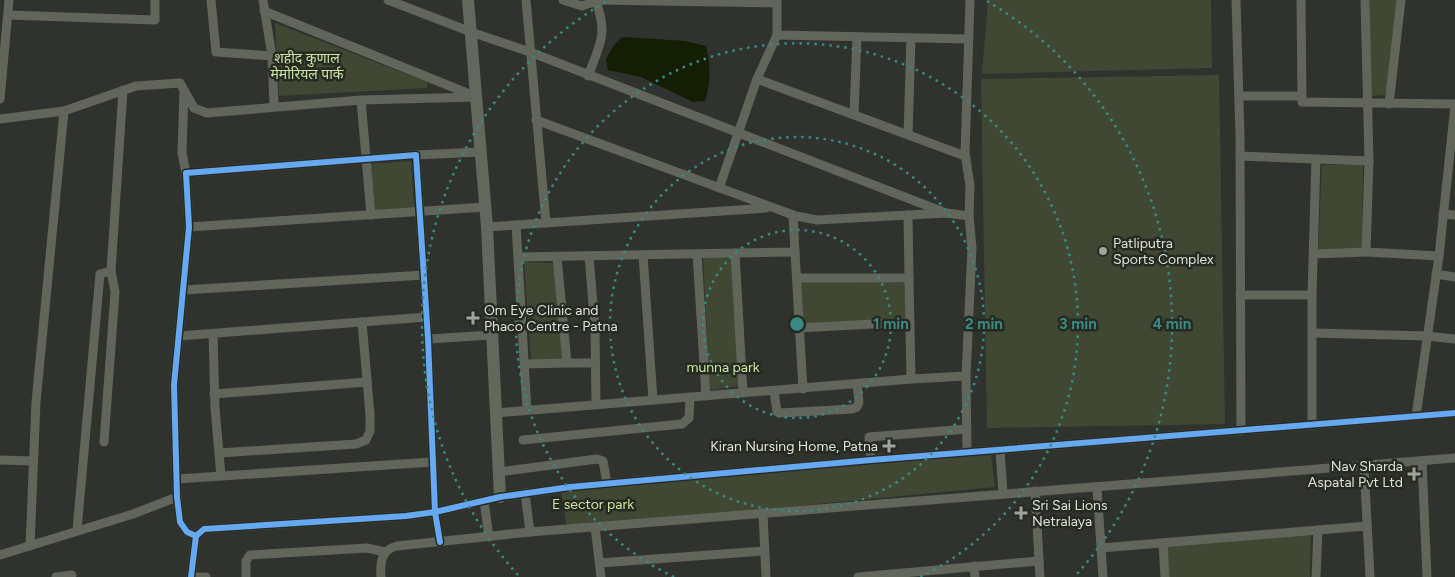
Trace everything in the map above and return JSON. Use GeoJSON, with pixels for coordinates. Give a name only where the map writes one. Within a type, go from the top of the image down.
{"type":"FeatureCollection","features":[{"type":"Feature","properties":{"kind":"street"},"geometry":{"type":"LineString","coordinates":[[0,99],[1,66],[9,0]]}},
{"type":"Feature","properties":{"kind":"street"},"geometry":{"type":"LineString","coordinates":[[8,15],[154,20],[154,0]]}},
{"type":"Feature","properties":{"kind":"street"},"geometry":{"type":"LineString","coordinates":[[211,0],[216,52],[272,56]]}},
{"type":"Feature","properties":{"kind":"street"},"geometry":{"type":"LineString","coordinates":[[263,0],[272,56],[274,106]]}},
{"type":"Feature","properties":{"kind":"street"},"geometry":{"type":"LineString","coordinates":[[388,0],[470,32],[530,52],[946,213]]}},
{"type":"Feature","properties":{"kind":"street"},"geometry":{"type":"LineString","coordinates":[[468,0],[486,207],[500,497]]}},
{"type":"Feature","properties":{"kind":"street"},"geometry":{"type":"LineString","coordinates":[[526,0],[546,223]]}},
{"type":"Feature","properties":{"kind":"street"},"geometry":{"type":"LineString","coordinates":[[563,0],[582,6],[596,0],[777,1],[777,36],[757,79],[719,188]]}},
{"type":"Feature","properties":{"kind":"street"},"geometry":{"type":"LineString","coordinates":[[588,76],[604,32],[603,21],[596,0]]}},
{"type":"Feature","properties":{"kind":"street"},"geometry":{"type":"LineString","coordinates":[[967,452],[966,376],[972,248],[969,216],[970,186],[965,156],[970,0]]}},
{"type":"Feature","properties":{"kind":"street"},"geometry":{"type":"LineString","coordinates":[[1236,0],[1240,156],[1241,431]]}},
{"type":"Feature","properties":{"kind":"street"},"geometry":{"type":"LineString","coordinates":[[1301,0],[1302,102],[1455,104],[1452,155],[1416,416]]}},
{"type":"Feature","properties":{"kind":"street"},"geometry":{"type":"LineString","coordinates":[[1366,0],[1369,161],[1366,252]]}},
{"type":"Feature","properties":{"kind":"street"},"geometry":{"type":"LineString","coordinates":[[1389,104],[1401,0]]}},
{"type":"Feature","properties":{"kind":"street"},"geometry":{"type":"LineString","coordinates":[[264,10],[476,97]]}},
{"type":"Feature","properties":{"kind":"street"},"geometry":{"type":"LineString","coordinates":[[777,36],[969,39]]}},
{"type":"Feature","properties":{"kind":"street"},"geometry":{"type":"LineString","coordinates":[[854,114],[857,37]]}},
{"type":"Feature","properties":{"kind":"street"},"geometry":{"type":"LineString","coordinates":[[908,135],[911,38]]}},
{"type":"Feature","properties":{"kind":"street"},"geometry":{"type":"LineString","coordinates":[[757,79],[965,156]]}},
{"type":"Feature","properties":{"kind":"street"},"geometry":{"type":"LineString","coordinates":[[0,119],[64,111],[136,86],[180,83],[194,108],[207,113],[361,100],[476,97]]}},
{"type":"Feature","properties":{"kind":"street"},"geometry":{"type":"LineString","coordinates":[[184,88],[182,153],[186,173],[189,227],[180,336],[174,363],[177,479],[183,528],[196,536]]}},
{"type":"Feature","properties":{"kind":"street"},"geometry":{"type":"LineString","coordinates":[[104,442],[115,292],[112,271],[122,90]]}},
{"type":"Feature","properties":{"kind":"street"},"geometry":{"type":"LineString","coordinates":[[1239,96],[1302,96]]}},
{"type":"Feature","properties":{"kind":"street"},"geometry":{"type":"LineString","coordinates":[[361,100],[371,215]]}},
{"type":"Feature","properties":{"kind":"street"},"geometry":{"type":"LineString","coordinates":[[30,546],[32,461],[64,111]]}},
{"type":"Feature","properties":{"kind":"street"},"geometry":{"type":"LineString","coordinates":[[536,120],[793,215],[817,220],[946,213],[969,216]]}},
{"type":"Feature","properties":{"kind":"street"},"geometry":{"type":"LineString","coordinates":[[186,173],[367,158],[481,152]]}},
{"type":"Feature","properties":{"kind":"street"},"geometry":{"type":"LineString","coordinates":[[416,155],[427,317],[435,512],[440,542]]}},
{"type":"Feature","properties":{"kind":"street"},"geometry":{"type":"LineString","coordinates":[[1240,156],[1369,161]]}},
{"type":"Feature","properties":{"kind":"street"},"geometry":{"type":"LineString","coordinates":[[1312,425],[1312,295],[1315,254],[1316,159]]}},
{"type":"Feature","properties":{"kind":"street"},"geometry":{"type":"LineString","coordinates":[[189,227],[486,207]]}},
{"type":"Feature","properties":{"kind":"street"},"geometry":{"type":"LineString","coordinates":[[487,227],[769,207]]}},
{"type":"Feature","properties":{"kind":"street"},"geometry":{"type":"LineString","coordinates":[[1443,214],[1455,216]]}},
{"type":"Feature","properties":{"kind":"street"},"geometry":{"type":"LineString","coordinates":[[793,215],[803,389]]}},
{"type":"Feature","properties":{"kind":"street"},"geometry":{"type":"LineString","coordinates":[[908,215],[911,379]]}},
{"type":"Feature","properties":{"kind":"street"},"geometry":{"type":"LineString","coordinates":[[516,225],[527,410]]}},
{"type":"Feature","properties":{"kind":"street"},"geometry":{"type":"LineString","coordinates":[[519,257],[795,252]]}},
{"type":"Feature","properties":{"kind":"street"},"geometry":{"type":"LineString","coordinates":[[1315,254],[1366,252],[1438,256]]}},
{"type":"Feature","properties":{"kind":"street"},"geometry":{"type":"LineString","coordinates":[[735,253],[743,393]]}},
{"type":"Feature","properties":{"kind":"street"},"geometry":{"type":"LineString","coordinates":[[697,254],[706,396]]}},
{"type":"Feature","properties":{"kind":"street"},"geometry":{"type":"LineString","coordinates":[[643,255],[653,400]]}},
{"type":"Feature","properties":{"kind":"street"},"geometry":{"type":"LineString","coordinates":[[589,256],[595,328],[596,404]]}},
{"type":"Feature","properties":{"kind":"street"},"geometry":{"type":"LineString","coordinates":[[557,257],[567,363]]}},
{"type":"Feature","properties":{"kind":"street"},"geometry":{"type":"LineString","coordinates":[[77,530],[100,274],[112,271]]}},
{"type":"Feature","properties":{"kind":"street"},"geometry":{"type":"LineString","coordinates":[[184,290],[424,274]]}},
{"type":"Feature","properties":{"kind":"street"},"geometry":{"type":"LineString","coordinates":[[1436,274],[1455,277]]}},
{"type":"Feature","properties":{"kind":"street"},"geometry":{"type":"LineString","coordinates":[[797,278],[909,278]]}},
{"type":"Feature","properties":{"kind":"street"},"geometry":{"type":"LineString","coordinates":[[1240,295],[1312,295]]}},
{"type":"Feature","properties":{"kind":"street"},"geometry":{"type":"LineString","coordinates":[[180,336],[427,317]]}},
{"type":"Feature","properties":{"kind":"street"},"geometry":{"type":"LineString","coordinates":[[219,453],[363,442],[369,436],[370,431],[362,322]]}},
{"type":"Feature","properties":{"kind":"street"},"geometry":{"type":"LineString","coordinates":[[798,328],[910,322]]}},
{"type":"Feature","properties":{"kind":"street"},"geometry":{"type":"LineString","coordinates":[[1313,333],[1427,336],[1455,339]]}},
{"type":"Feature","properties":{"kind":"street"},"geometry":{"type":"LineString","coordinates":[[213,334],[214,394],[221,476]]}},
{"type":"Feature","properties":{"kind":"street"},"geometry":{"type":"LineString","coordinates":[[428,339],[492,335]]}},
{"type":"Feature","properties":{"kind":"street"},"geometry":{"type":"LineString","coordinates":[[524,364],[594,363]]}},
{"type":"Feature","properties":{"kind":"street"},"geometry":{"type":"LineString","coordinates":[[495,413],[966,376]]}},
{"type":"Feature","properties":{"kind":"street"},"geometry":{"type":"LineString","coordinates":[[214,394],[367,382]]}},
{"type":"Feature","properties":{"kind":"street"},"geometry":{"type":"LineString","coordinates":[[774,391],[777,412],[780,413],[852,409],[857,407],[859,402],[857,384]]}},
{"type":"Feature","properties":{"kind":"street"},"geometry":{"type":"LineString","coordinates":[[523,440],[682,424],[689,418],[690,397]]}},
{"type":"Feature","properties":{"kind":"street"},"geometry":{"type":"LineString","coordinates":[[206,577],[191,577],[196,536],[204,529],[316,523],[435,512],[500,497],[607,483],[1455,413]]}},
{"type":"Feature","properties":{"kind":"street"},"geometry":{"type":"LineString","coordinates":[[871,460],[869,437],[967,429]]}},
{"type":"Feature","properties":{"kind":"street"},"geometry":{"type":"LineString","coordinates":[[1000,450],[1003,494]]}},
{"type":"Feature","properties":{"kind":"street"},"geometry":{"type":"LineString","coordinates":[[381,577],[380,563],[385,552],[397,546],[530,532],[1097,487],[1223,475],[1455,458]]}},
{"type":"Feature","properties":{"kind":"street"},"geometry":{"type":"LineString","coordinates":[[498,472],[597,459],[603,461],[607,483]]}},
{"type":"Feature","properties":{"kind":"street"},"geometry":{"type":"LineString","coordinates":[[0,460],[32,461]]}},
{"type":"Feature","properties":{"kind":"street"},"geometry":{"type":"LineString","coordinates":[[1422,461],[1427,577]]}},
{"type":"Feature","properties":{"kind":"street"},"geometry":{"type":"LineString","coordinates":[[177,479],[432,462]]}},
{"type":"Feature","properties":{"kind":"street"},"geometry":{"type":"LineString","coordinates":[[1364,466],[1370,577]]}},
{"type":"Feature","properties":{"kind":"street"},"geometry":{"type":"LineString","coordinates":[[1097,487],[1103,577]]}},
{"type":"Feature","properties":{"kind":"street"},"geometry":{"type":"LineString","coordinates":[[1036,491],[1040,577]]}},
{"type":"Feature","properties":{"kind":"street"},"geometry":{"type":"LineString","coordinates":[[525,493],[530,532]]}},
{"type":"Feature","properties":{"kind":"street"},"geometry":{"type":"LineString","coordinates":[[0,555],[178,498]]}},
{"type":"Feature","properties":{"kind":"street"},"geometry":{"type":"LineString","coordinates":[[484,501],[489,537]]}},
{"type":"Feature","properties":{"kind":"street"},"geometry":{"type":"LineString","coordinates":[[762,513],[766,577]]}},
{"type":"Feature","properties":{"kind":"street"},"geometry":{"type":"LineString","coordinates":[[1102,548],[1367,526]]}},
{"type":"Feature","properties":{"kind":"street"},"geometry":{"type":"LineString","coordinates":[[595,528],[601,577]]}},
{"type":"Feature","properties":{"kind":"street"},"geometry":{"type":"LineString","coordinates":[[1316,577],[1318,530]]}},
{"type":"Feature","properties":{"kind":"street"},"geometry":{"type":"LineString","coordinates":[[1163,543],[1165,577]]}},
{"type":"Feature","properties":{"kind":"street"},"geometry":{"type":"LineString","coordinates":[[246,577],[246,561],[250,555],[367,548],[385,552]]}},
{"type":"Feature","properties":{"kind":"street"},"geometry":{"type":"LineString","coordinates":[[600,563],[764,551]]}},
{"type":"Feature","properties":{"kind":"street"},"geometry":{"type":"LineString","coordinates":[[858,577],[920,575],[974,566],[1039,561]]}},
{"type":"Feature","properties":{"kind":"street"},"geometry":{"type":"LineString","coordinates":[[974,566],[975,577]]}},
{"type":"Feature","properties":{"kind":"street"},"geometry":{"type":"LineString","coordinates":[[56,577],[72,575]]}},
{"type":"Feature","properties":{"kind":"green space"},"geometry":{"type":"Polygon","coordinates":[[[988,0],[1211,0],[1212,68],[982,74],[988,0]]]}},
{"type":"Feature","properties":{"kind":"green space"},"geometry":{"type":"Polygon","coordinates":[[[1370,0],[1397,0],[1386,95],[1370,96],[1370,0]]]}},
{"type":"Feature","properties":{"kind":"green space","name":"शहीद कुणाल मेमोरियल पार्क"},"geometry":{"type":"Polygon","coordinates":[[[275,23],[427,82],[427,88],[279,96],[275,23]]]}},
{"type":"Feature","properties":{"kind":"green space","name":"Patliputra Sports Complex"},"geometry":{"type":"Polygon","coordinates":[[[1219,75],[1225,424],[987,428],[981,79],[1219,75]]]}},
{"type":"Feature","properties":{"kind":"green space"},"geometry":{"type":"Polygon","coordinates":[[[411,161],[414,208],[375,210],[371,164],[411,161]]]}},
{"type":"Feature","properties":{"kind":"green space"},"geometry":{"type":"Polygon","coordinates":[[[1322,165],[1363,165],[1362,249],[1318,250],[1322,165]]]}},
{"type":"Feature","properties":{"kind":"green space","name":"munna park"},"geometry":{"type":"Polygon","coordinates":[[[703,258],[732,258],[739,386],[710,390],[703,258]]]}},
{"type":"Feature","properties":{"kind":"green space"},"geometry":{"type":"Polygon","coordinates":[[[524,262],[553,263],[564,359],[531,359],[524,262]]]}},
{"type":"Feature","properties":{"kind":"green space"},"geometry":{"type":"Polygon","coordinates":[[[801,281],[906,283],[907,318],[803,324],[801,281]]]}},
{"type":"Feature","properties":{"kind":"green space","name":"E sector park"},"geometry":{"type":"Polygon","coordinates":[[[991,455],[995,487],[567,528],[560,485],[991,455]]]}},
{"type":"Feature","properties":{"kind":"green space"},"geometry":{"type":"Polygon","coordinates":[[[1311,533],[1310,577],[1168,577],[1165,545],[1311,533]]]}},
{"type":"Feature","properties":{"kind":"shaded area"},"geometry":{"type":"Polygon","coordinates":[[[622,37],[686,41],[706,46],[710,74],[705,101],[693,102],[641,77],[608,70],[606,59],[614,45],[622,37]]]}},
{"type":"Feature","properties":{"kind":"cycle path"},"geometry":{"type":"LineString","coordinates":[[196,536],[187,532],[180,522],[177,497],[174,385],[189,227],[186,173],[416,155],[428,339],[435,512],[440,542]]}},
{"type":"Feature","properties":{"kind":"cycle path"},"geometry":{"type":"LineString","coordinates":[[191,577],[196,536],[204,529],[406,516],[435,512],[500,497],[570,487],[871,460],[1455,413]]}},
{"type":"Feature","properties":{"kind":"place","name":"Patliputra Sports Complex"},"geometry":{"type":"Point","coordinates":[1103,251]}},
{"type":"Feature","properties":{"kind":"place","name":"Om Eye Clinic and Phaco Centre - Patna"},"geometry":{"type":"Point","coordinates":[473,318]}},
{"type":"Feature","properties":{"kind":"place","name":"Kiran Nursing Home, Patna"},"geometry":{"type":"Point","coordinates":[889,446]}},
{"type":"Feature","properties":{"kind":"place","name":"Nav Sharda Aspatal Pvt Ltd"},"geometry":{"type":"Point","coordinates":[1414,474]}},
{"type":"Feature","properties":{"kind":"place","name":"Sri Sai Lions Netralaya"},"geometry":{"type":"Point","coordinates":[1021,513]}}]}
